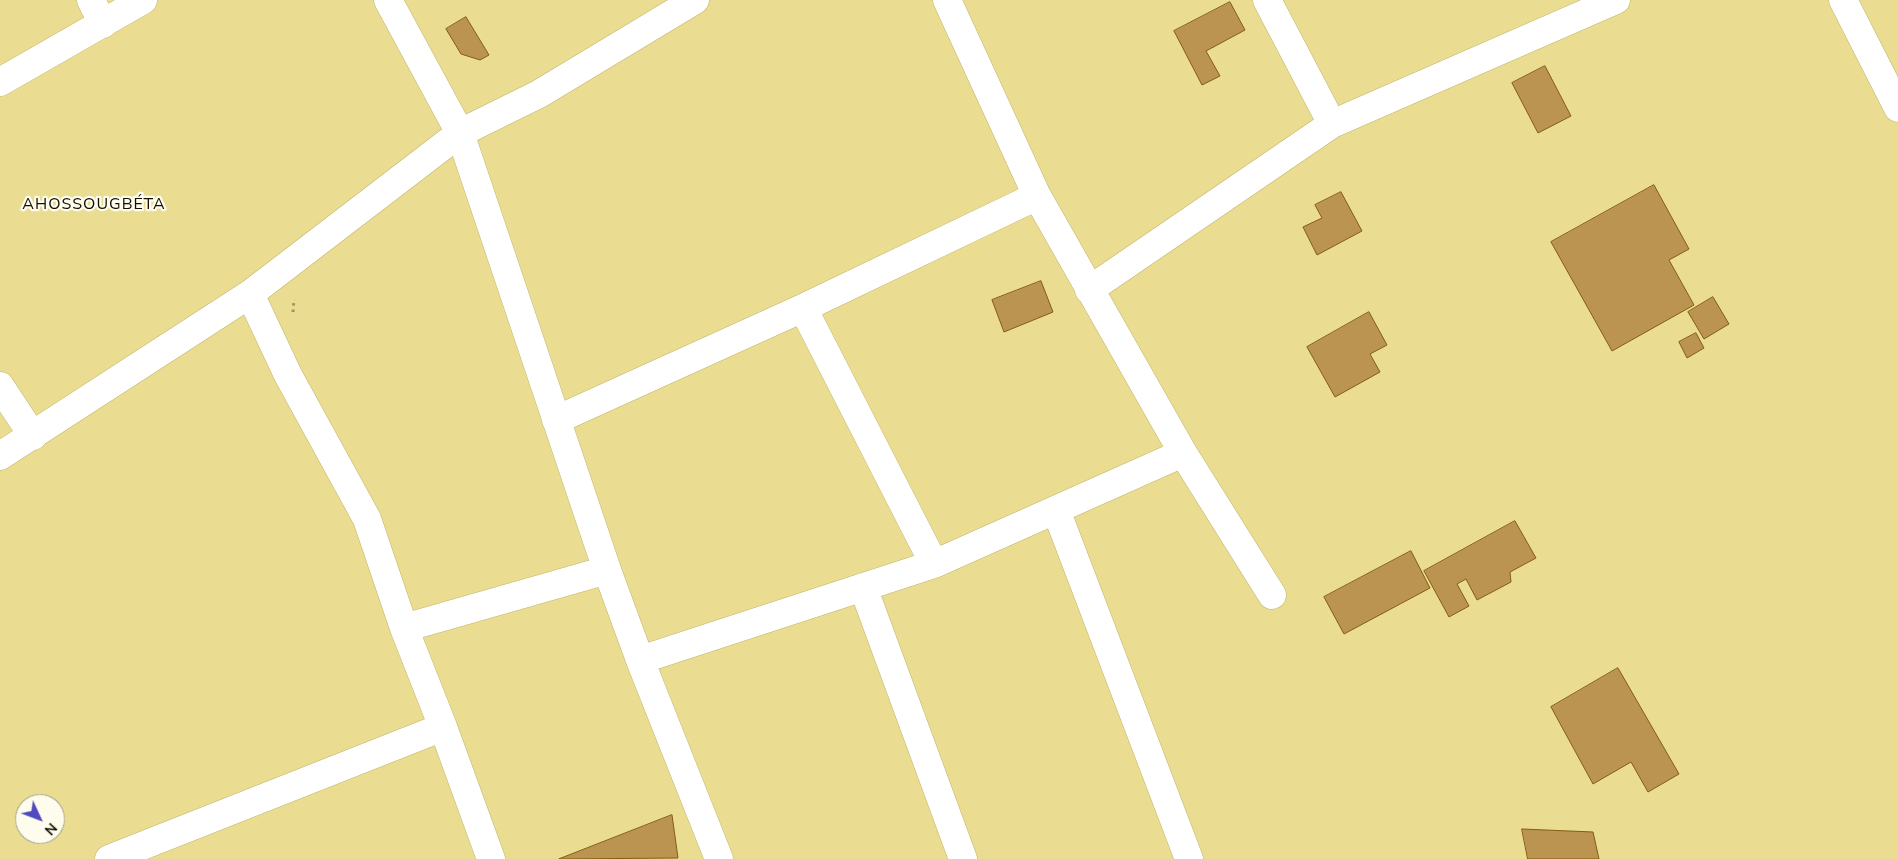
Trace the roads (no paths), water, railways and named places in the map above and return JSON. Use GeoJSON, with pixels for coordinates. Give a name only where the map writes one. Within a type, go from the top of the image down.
{"type":"FeatureCollection","features":[{"type":"Feature","properties":{"kind":"street"},"geometry":{"type":"LineString","coordinates":[[90,0],[103,24]]}},
{"type":"Feature","properties":{"kind":"street"},"geometry":{"type":"LineString","coordinates":[[0,82],[143,0]]}},
{"type":"Feature","properties":{"kind":"street"},"geometry":{"type":"LineString","coordinates":[[388,0],[460,133],[607,570],[640,660],[719,859]]}},
{"type":"Feature","properties":{"kind":"street"},"geometry":{"type":"LineString","coordinates":[[0,456],[250,294],[460,133],[539,94],[696,0]]}},
{"type":"Feature","properties":{"kind":"street"},"geometry":{"type":"LineString","coordinates":[[948,0],[1036,196],[1183,453],[1272,595]]}},
{"type":"Feature","properties":{"kind":"street"},"geometry":{"type":"LineString","coordinates":[[1267,0],[1332,124]]}},
{"type":"Feature","properties":{"kind":"street"},"geometry":{"type":"LineString","coordinates":[[1089,290],[1332,124],[1616,0]]}},
{"type":"Feature","properties":{"kind":"street"},"geometry":{"type":"LineString","coordinates":[[1843,0],[1898,108]]}},
{"type":"Feature","properties":{"kind":"street"},"geometry":{"type":"LineString","coordinates":[[556,420],[803,308],[1036,196]]}},
{"type":"Feature","properties":{"kind":"street"},"geometry":{"type":"LineString","coordinates":[[250,294],[288,375],[367,519],[404,628],[443,727],[491,859]]}},
{"type":"Feature","properties":{"kind":"street"},"geometry":{"type":"LineString","coordinates":[[803,308],[934,564]]}},
{"type":"Feature","properties":{"kind":"street"},"geometry":{"type":"LineString","coordinates":[[0,386],[33,436]]}},
{"type":"Feature","properties":{"kind":"street"},"geometry":{"type":"LineString","coordinates":[[640,660],[934,564],[1183,453]]}},
{"type":"Feature","properties":{"kind":"street"},"geometry":{"type":"LineString","coordinates":[[1056,510],[1189,859]]}},
{"type":"Feature","properties":{"kind":"street"},"geometry":{"type":"LineString","coordinates":[[404,628],[607,570]]}},
{"type":"Feature","properties":{"kind":"street"},"geometry":{"type":"LineString","coordinates":[[863,587],[963,859]]}},
{"type":"Feature","properties":{"kind":"street"},"geometry":{"type":"LineString","coordinates":[[109,859],[443,727]]}},
{"type":"Feature","properties":{"kind":"district","name":"AHOSSOUGBÉTA"},"geometry":{"type":"Point","coordinates":[94,205]}}]}
